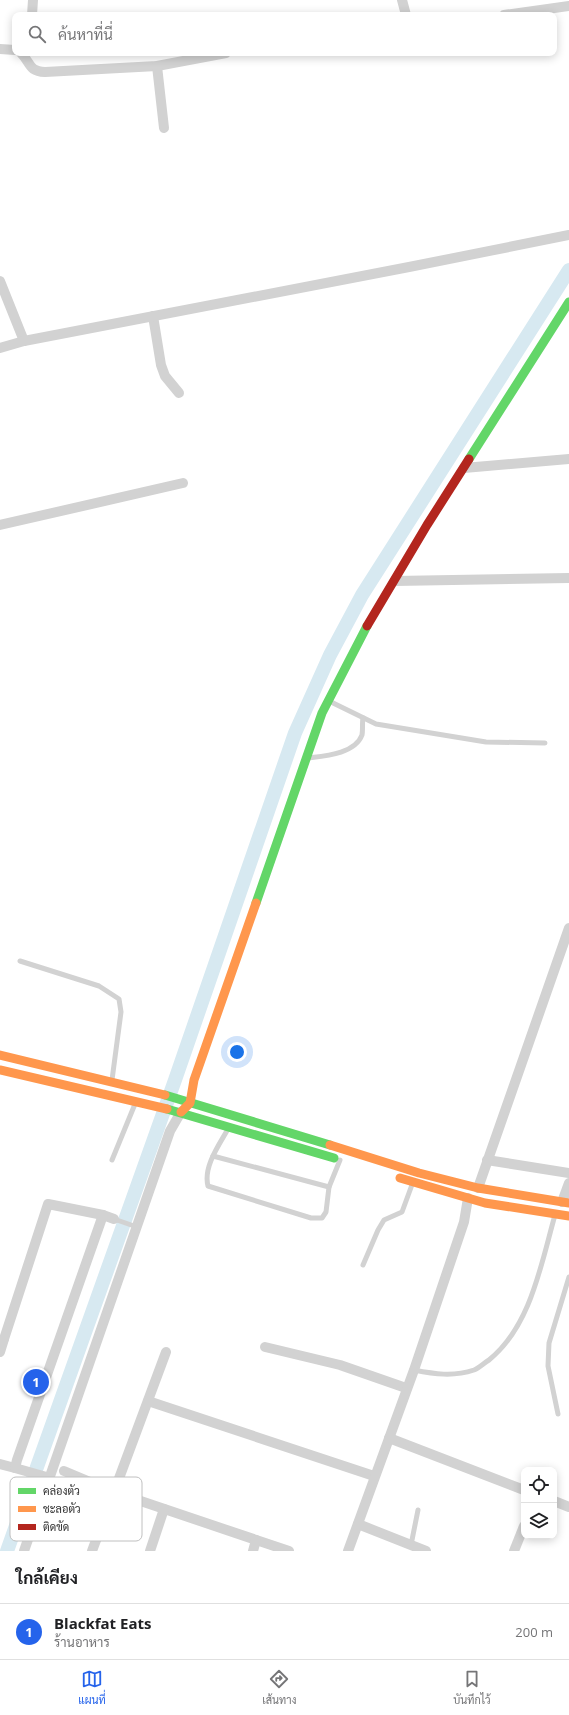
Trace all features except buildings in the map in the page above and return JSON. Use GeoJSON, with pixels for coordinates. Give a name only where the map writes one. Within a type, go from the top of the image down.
{"type":"FeatureCollection","features":[{"type":"Feature","properties":{"kind":"street"},"geometry":{"type":"LineString","coordinates":[[32,12],[33,0]]}},
{"type":"Feature","properties":{"kind":"street"},"geometry":{"type":"LineString","coordinates":[[402,0],[405,12]]}},
{"type":"Feature","properties":{"kind":"street"},"geometry":{"type":"LineString","coordinates":[[526,12],[569,6]]}},
{"type":"Feature","properties":{"kind":"street"},"geometry":{"type":"LineString","coordinates":[[0,49],[12,50]]}},
{"type":"Feature","properties":{"kind":"street"},"geometry":{"type":"LineString","coordinates":[[23,56],[33,69],[41,71],[157,66],[210,56]]}},
{"type":"Feature","properties":{"kind":"street"},"geometry":{"type":"LineString","coordinates":[[157,66],[164,128]]}},
{"type":"Feature","properties":{"kind":"street"},"geometry":{"type":"LineString","coordinates":[[0,348],[24,341],[409,267],[569,234]]}},
{"type":"Feature","properties":{"kind":"street"},"geometry":{"type":"LineString","coordinates":[[0,280],[24,341]]}},
{"type":"Feature","properties":{"kind":"street"},"geometry":{"type":"LineString","coordinates":[[50,1477],[134,1226],[178,1112],[190,1103],[194,1080],[252,911],[328,700],[360,639],[427,525],[569,302]]}},
{"type":"Feature","properties":{"kind":"street"},"geometry":{"type":"LineString","coordinates":[[153,316],[161,365],[165,376],[179,393]]}},
{"type":"Feature","properties":{"kind":"street"},"geometry":{"type":"LineString","coordinates":[[464,468],[569,459]]}},
{"type":"Feature","properties":{"kind":"street"},"geometry":{"type":"LineString","coordinates":[[0,525],[183,483]]}},
{"type":"Feature","properties":{"kind":"street"},"geometry":{"type":"LineString","coordinates":[[395,581],[569,578]]}},
{"type":"Feature","properties":{"kind":"street"},"geometry":{"type":"LineString","coordinates":[[478,1188],[566,947],[569,928]]}},
{"type":"Feature","properties":{"kind":"street"},"geometry":{"type":"LineString","coordinates":[[0,1055],[178,1098],[190,1103],[419,1173],[478,1188],[565,1202],[569,1184]]}},
{"type":"Feature","properties":{"kind":"street"},"geometry":{"type":"LineString","coordinates":[[0,1070],[137,1101],[230,1126],[344,1161]]}},
{"type":"Feature","properties":{"kind":"street"},"geometry":{"type":"LineString","coordinates":[[487,1160],[569,1173]]}},
{"type":"Feature","properties":{"kind":"street"},"geometry":{"type":"LineString","coordinates":[[391,1176],[486,1203],[569,1216]]}},
{"type":"Feature","properties":{"kind":"street"},"geometry":{"type":"LineString","coordinates":[[348,1551],[406,1388],[414,1370],[464,1222],[468,1198]]}},
{"type":"Feature","properties":{"kind":"street"},"geometry":{"type":"LineString","coordinates":[[0,1352],[2,1340],[48,1204],[103,1215],[114,1219]]}},
{"type":"Feature","properties":{"kind":"street"},"geometry":{"type":"LineString","coordinates":[[15,1468],[19,1451],[103,1215]]}},
{"type":"Feature","properties":{"kind":"street"},"geometry":{"type":"LineString","coordinates":[[265,1347],[340,1365],[406,1388]]}},
{"type":"Feature","properties":{"kind":"street"},"geometry":{"type":"LineString","coordinates":[[120,1477],[166,1352]]}},
{"type":"Feature","properties":{"kind":"street"},"geometry":{"type":"LineString","coordinates":[[148,1401],[374,1476]]}},
{"type":"Feature","properties":{"kind":"street"},"geometry":{"type":"LineString","coordinates":[[388,1438],[521,1489]]}},
{"type":"Feature","properties":{"kind":"street"},"geometry":{"type":"LineString","coordinates":[[0,1464],[46,1477]]}},
{"type":"Feature","properties":{"kind":"street"},"geometry":{"type":"LineString","coordinates":[[64,1471],[78,1477]]}},
{"type":"Feature","properties":{"kind":"street"},"geometry":{"type":"LineString","coordinates":[[142,1502],[289,1551]]}},
{"type":"Feature","properties":{"kind":"street"},"geometry":{"type":"LineString","coordinates":[[557,1502],[569,1507]]}},
{"type":"Feature","properties":{"kind":"street"},"geometry":{"type":"LineString","coordinates":[[150,1551],[164,1509]]}},
{"type":"Feature","properties":{"kind":"street"},"geometry":{"type":"LineString","coordinates":[[358,1524],[426,1551]]}},
{"type":"Feature","properties":{"kind":"street"},"geometry":{"type":"LineString","coordinates":[[514,1551],[521,1534]]}},
{"type":"Feature","properties":{"kind":"street"},"geometry":{"type":"LineString","coordinates":[[253,1551],[256,1540]]}},
{"type":"Feature","properties":{"kind":"street"},"geometry":{"type":"LineString","coordinates":[[24,1551],[28,1541]]}},
{"type":"Feature","properties":{"kind":"street"},"geometry":{"type":"LineString","coordinates":[[92,1551],[96,1541]]}},
{"type":"Feature","properties":{"kind":"lane"},"geometry":{"type":"LineString","coordinates":[[328,700],[376,724],[486,742],[545,743]]}},
{"type":"Feature","properties":{"kind":"lane"},"geometry":{"type":"LineString","coordinates":[[307,758],[332,756],[352,746],[362,735],[363,718]]}},
{"type":"Feature","properties":{"kind":"lane"},"geometry":{"type":"LineString","coordinates":[[20,961],[99,986],[119,999],[121,1012],[112,1081]]}},
{"type":"Feature","properties":{"kind":"lane"},"geometry":{"type":"LineString","coordinates":[[112,1160],[137,1101]]}},
{"type":"Feature","properties":{"kind":"lane"},"geometry":{"type":"LineString","coordinates":[[230,1126],[213,1156],[206,1180],[208,1186],[311,1218],[322,1218],[326,1212],[329,1187],[344,1161]]}},
{"type":"Feature","properties":{"kind":"lane"},"geometry":{"type":"LineString","coordinates":[[213,1156],[329,1187]]}},
{"type":"Feature","properties":{"kind":"lane"},"geometry":{"type":"LineString","coordinates":[[363,1265],[378,1230],[384,1220],[402,1212],[413,1182]]}},
{"type":"Feature","properties":{"kind":"lane"},"geometry":{"type":"LineString","coordinates":[[414,1370],[451,1376],[475,1370],[497,1353],[520,1321],[539,1272],[555,1214]]}},
{"type":"Feature","properties":{"kind":"lane"},"geometry":{"type":"LineString","coordinates":[[114,1219],[134,1226]]}},
{"type":"Feature","properties":{"kind":"lane"},"geometry":{"type":"LineString","coordinates":[[558,1414],[548,1366],[549,1343],[569,1277]]}},
{"type":"Feature","properties":{"kind":"lane"},"geometry":{"type":"LineString","coordinates":[[411,1545],[418,1510]]}},
{"type":"Feature","properties":{"kind":"waterway"},"geometry":{"type":"LineString","coordinates":[[33,1477],[175,1080],[295,733],[330,655],[362,595],[569,270]]}},
{"type":"Feature","properties":{"kind":"waterway"},"geometry":{"type":"LineString","coordinates":[[7,1551],[11,1541]]}},
{"type":"Feature","properties":{"kind":"traffic: fast"},"geometry":{"type":"LineString","coordinates":[[469,459],[569,302]]}},
{"type":"Feature","properties":{"kind":"traffic: fast"},"geometry":{"type":"LineString","coordinates":[[256,903],[322,713],[367,626]]}},
{"type":"Feature","properties":{"kind":"traffic: fast"},"geometry":{"type":"LineString","coordinates":[[165,1095],[330,1145]]}},
{"type":"Feature","properties":{"kind":"traffic: fast"},"geometry":{"type":"LineString","coordinates":[[167,1109],[334,1158]]}},
{"type":"Feature","properties":{"kind":"traffic: slow"},"geometry":{"type":"LineString","coordinates":[[181,1112],[190,1103],[194,1080],[256,903]]}},
{"type":"Feature","properties":{"kind":"traffic: slow"},"geometry":{"type":"LineString","coordinates":[[0,1055],[165,1095]]}},
{"type":"Feature","properties":{"kind":"traffic: slow"},"geometry":{"type":"LineString","coordinates":[[0,1070],[167,1109]]}},
{"type":"Feature","properties":{"kind":"traffic: slow"},"geometry":{"type":"LineString","coordinates":[[330,1145],[419,1173],[478,1188],[569,1203]]}},
{"type":"Feature","properties":{"kind":"traffic: slow"},"geometry":{"type":"LineString","coordinates":[[400,1178],[485,1203],[569,1216]]}},
{"type":"Feature","properties":{"kind":"traffic: jam"},"geometry":{"type":"LineString","coordinates":[[367,626],[427,525],[469,459]]}},
{"type":"Feature","properties":{"kind":"place","name":"Blackfat Eats"},"geometry":{"type":"Point","coordinates":[36,1382]}}]}
